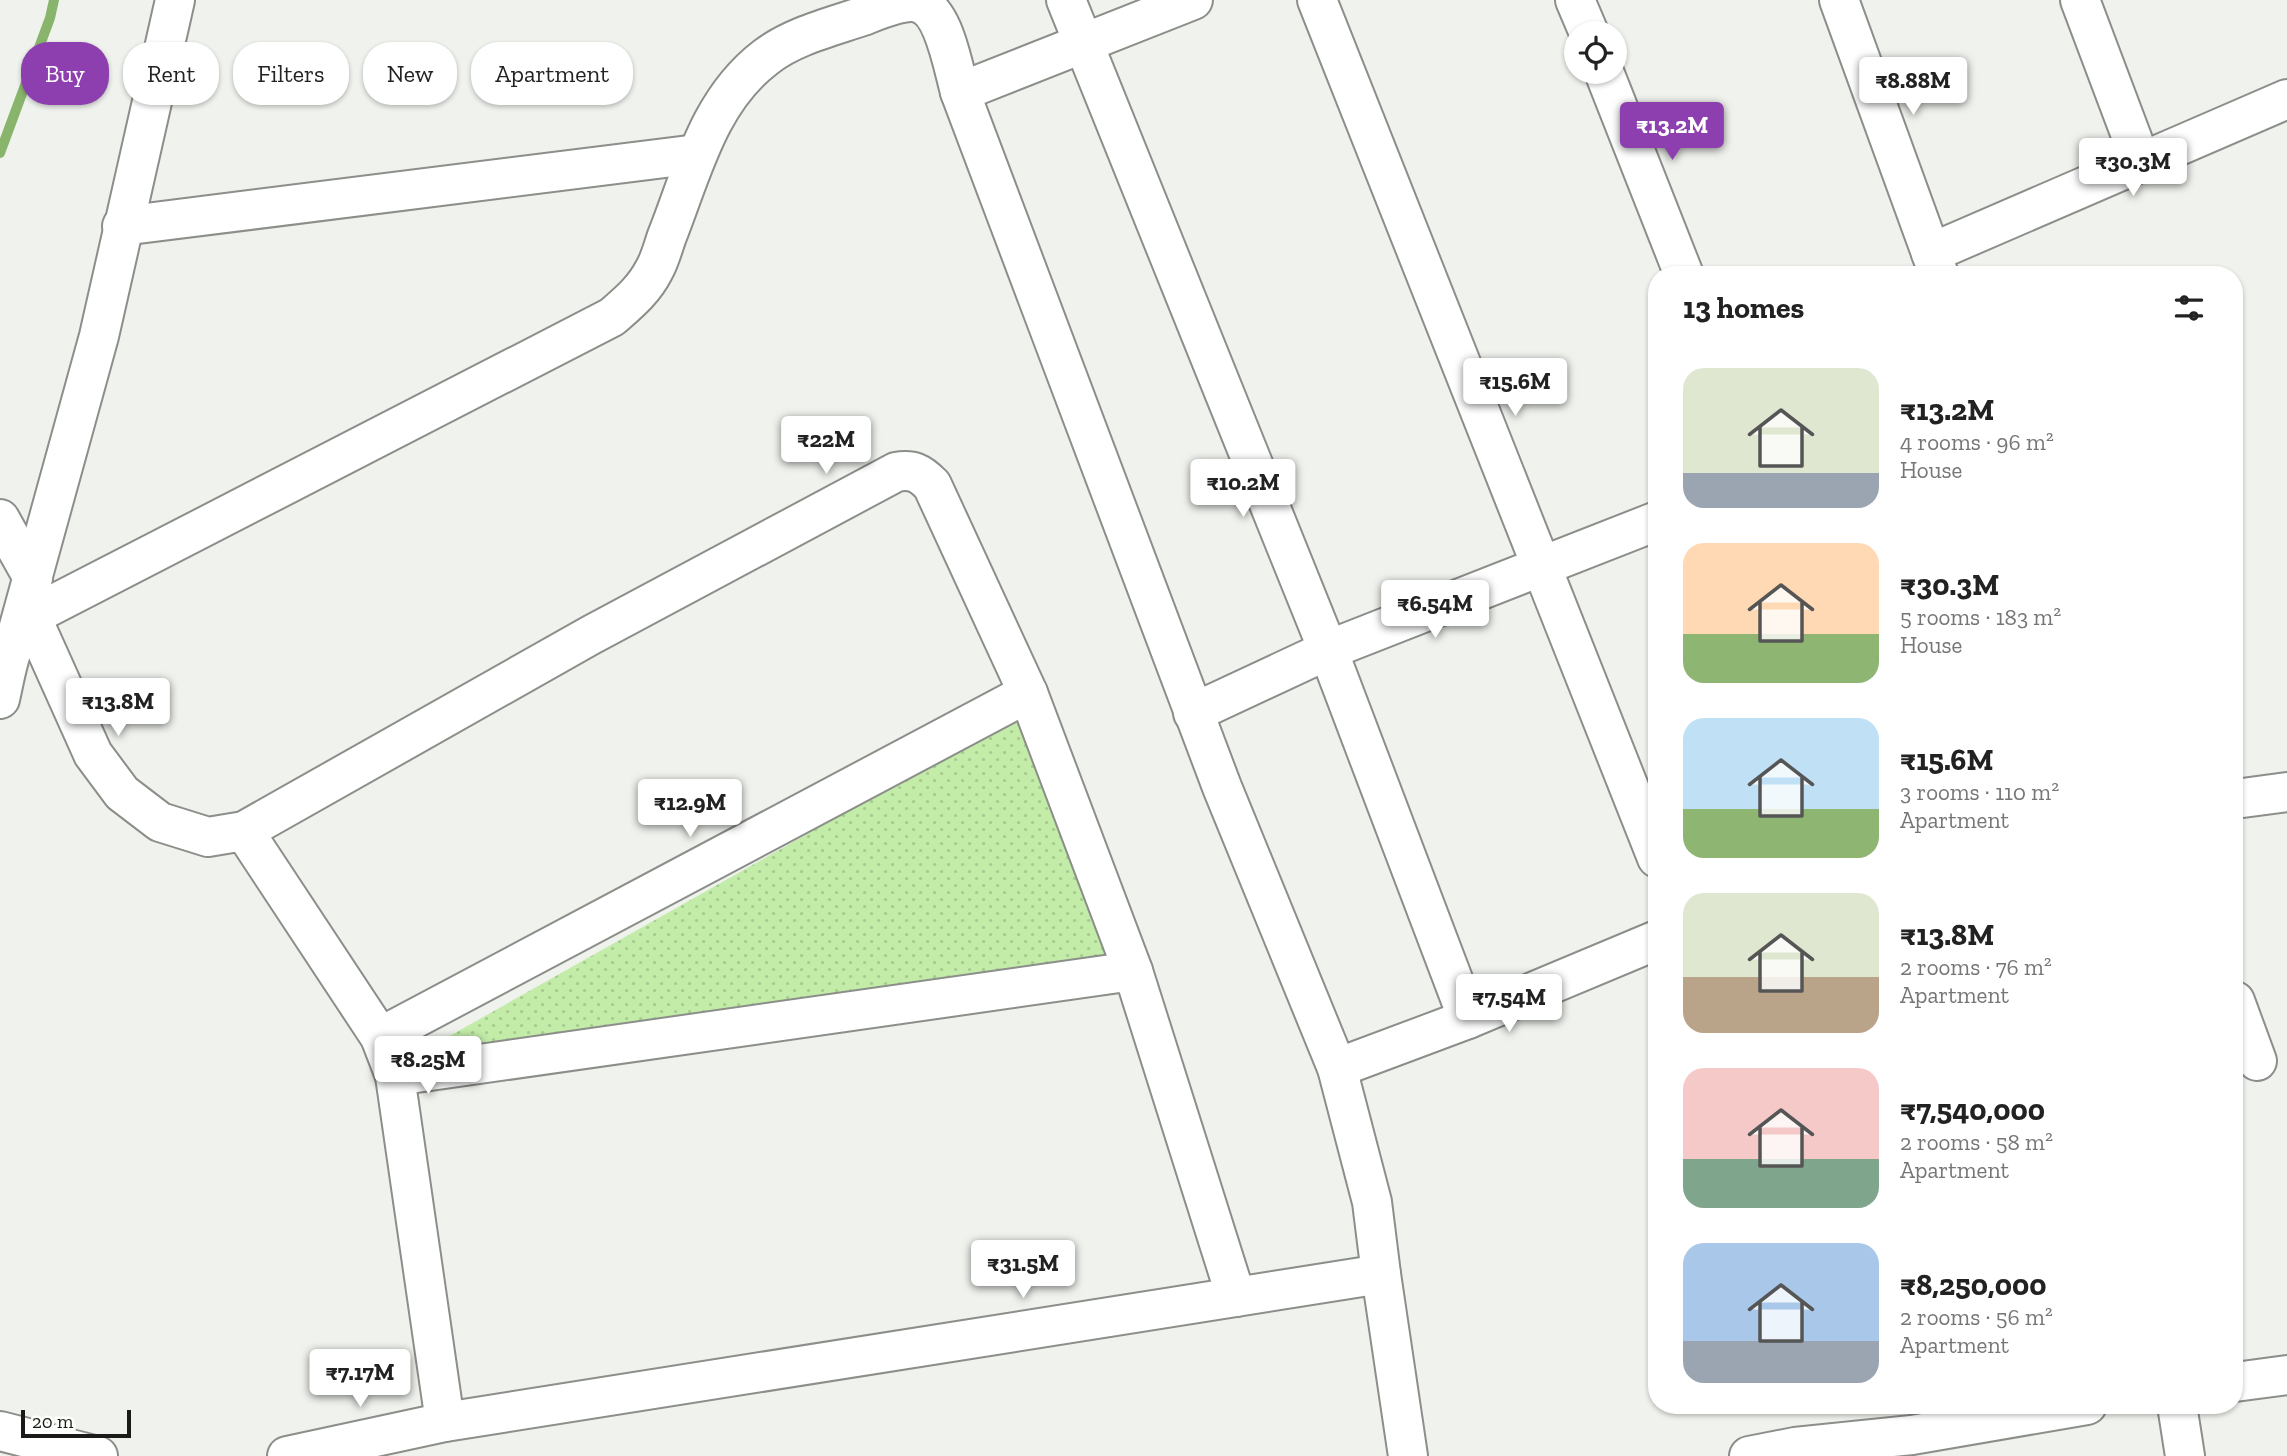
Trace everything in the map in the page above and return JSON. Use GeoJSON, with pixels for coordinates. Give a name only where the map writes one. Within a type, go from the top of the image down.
{"type":"FeatureCollection","features":[{"type":"Feature","properties":{"kind":"street"},"geometry":{"type":"LineString","coordinates":[[0,699],[12,645],[24,623],[33,578],[99,336],[175,0]]}},
{"type":"Feature","properties":{"kind":"street"},"geometry":{"type":"LineString","coordinates":[[1066,0],[1328,650],[1468,1018]]}},
{"type":"Feature","properties":{"kind":"street"},"geometry":{"type":"LineString","coordinates":[[960,92],[1193,0]]}},
{"type":"Feature","properties":{"kind":"street"},"geometry":{"type":"LineString","coordinates":[[1317,0],[1648,835]]}},
{"type":"Feature","properties":{"kind":"street"},"geometry":{"type":"LineString","coordinates":[[1575,0],[1583,21]]}},
{"type":"Feature","properties":{"kind":"street"},"geometry":{"type":"LineString","coordinates":[[1839,0],[1935,264],[2141,162],[2287,99]]}},
{"type":"Feature","properties":{"kind":"street"},"geometry":{"type":"LineString","coordinates":[[2080,0],[2141,162]]}},
{"type":"Feature","properties":{"kind":"street"},"geometry":{"type":"LineString","coordinates":[[24,623],[611,317],[636,296],[654,271],[696,154],[717,113],[742,80],[766,57],[792,41],[889,6],[915,2],[930,9],[940,24],[960,92],[1193,713],[1337,1068],[1372,1202],[1408,1456]]}},
{"type":"Feature","properties":{"kind":"street"},"geometry":{"type":"LineString","coordinates":[[1609,84],[1680,266]]}},
{"type":"Feature","properties":{"kind":"street"},"geometry":{"type":"LineString","coordinates":[[122,226],[696,154]]}},
{"type":"Feature","properties":{"kind":"street"},"geometry":{"type":"LineString","coordinates":[[24,623],[93,754],[122,793],[160,822],[208,838],[244,831],[591,635],[896,472],[910,470],[923,476],[932,485],[1028,693],[1133,971],[1236,1297]]}},
{"type":"Feature","properties":{"kind":"street"},"geometry":{"type":"LineString","coordinates":[[0,519],[33,578]]}},
{"type":"Feature","properties":{"kind":"street"},"geometry":{"type":"LineString","coordinates":[[1193,713],[1328,650],[1648,525]]}},
{"type":"Feature","properties":{"kind":"street"},"geometry":{"type":"LineString","coordinates":[[380,1037],[1028,693]]}},
{"type":"Feature","properties":{"kind":"street"},"geometry":{"type":"LineString","coordinates":[[2243,798],[2287,792]]}},
{"type":"Feature","properties":{"kind":"street"},"geometry":{"type":"LineString","coordinates":[[244,831],[380,1037],[395,1076],[445,1422]]}},
{"type":"Feature","properties":{"kind":"street"},"geometry":{"type":"LineString","coordinates":[[1337,1068],[1468,1018],[1648,944]]}},
{"type":"Feature","properties":{"kind":"street"},"geometry":{"type":"LineString","coordinates":[[395,1076],[1133,971]]}},
{"type":"Feature","properties":{"kind":"street"},"geometry":{"type":"LineString","coordinates":[[2243,1020],[2260,1060]]}},
{"type":"Feature","properties":{"kind":"street"},"geometry":{"type":"LineString","coordinates":[[288,1456],[445,1422],[1381,1273]]}},
{"type":"Feature","properties":{"kind":"street"},"geometry":{"type":"LineString","coordinates":[[2243,1381],[2287,1375]]}},
{"type":"Feature","properties":{"kind":"street"},"geometry":{"type":"LineString","coordinates":[[1749,1456],[1796,1452],[1909,1420],[1980,1414]]}},
{"type":"Feature","properties":{"kind":"street"},"geometry":{"type":"LineString","coordinates":[[2178,1414],[2185,1456]]}},
{"type":"Feature","properties":{"kind":"street"},"geometry":{"type":"LineString","coordinates":[[0,1431],[98,1456]]}},
{"type":"Feature","properties":{"kind":"green space"},"geometry":{"type":"Polygon","coordinates":[[[1018,715],[1111,958],[409,1059],[1018,715]]]}},
{"type":"Feature","properties":{"kind":"waterway"},"geometry":{"type":"LineString","coordinates":[[0,153],[50,18],[54,0]]}}]}
